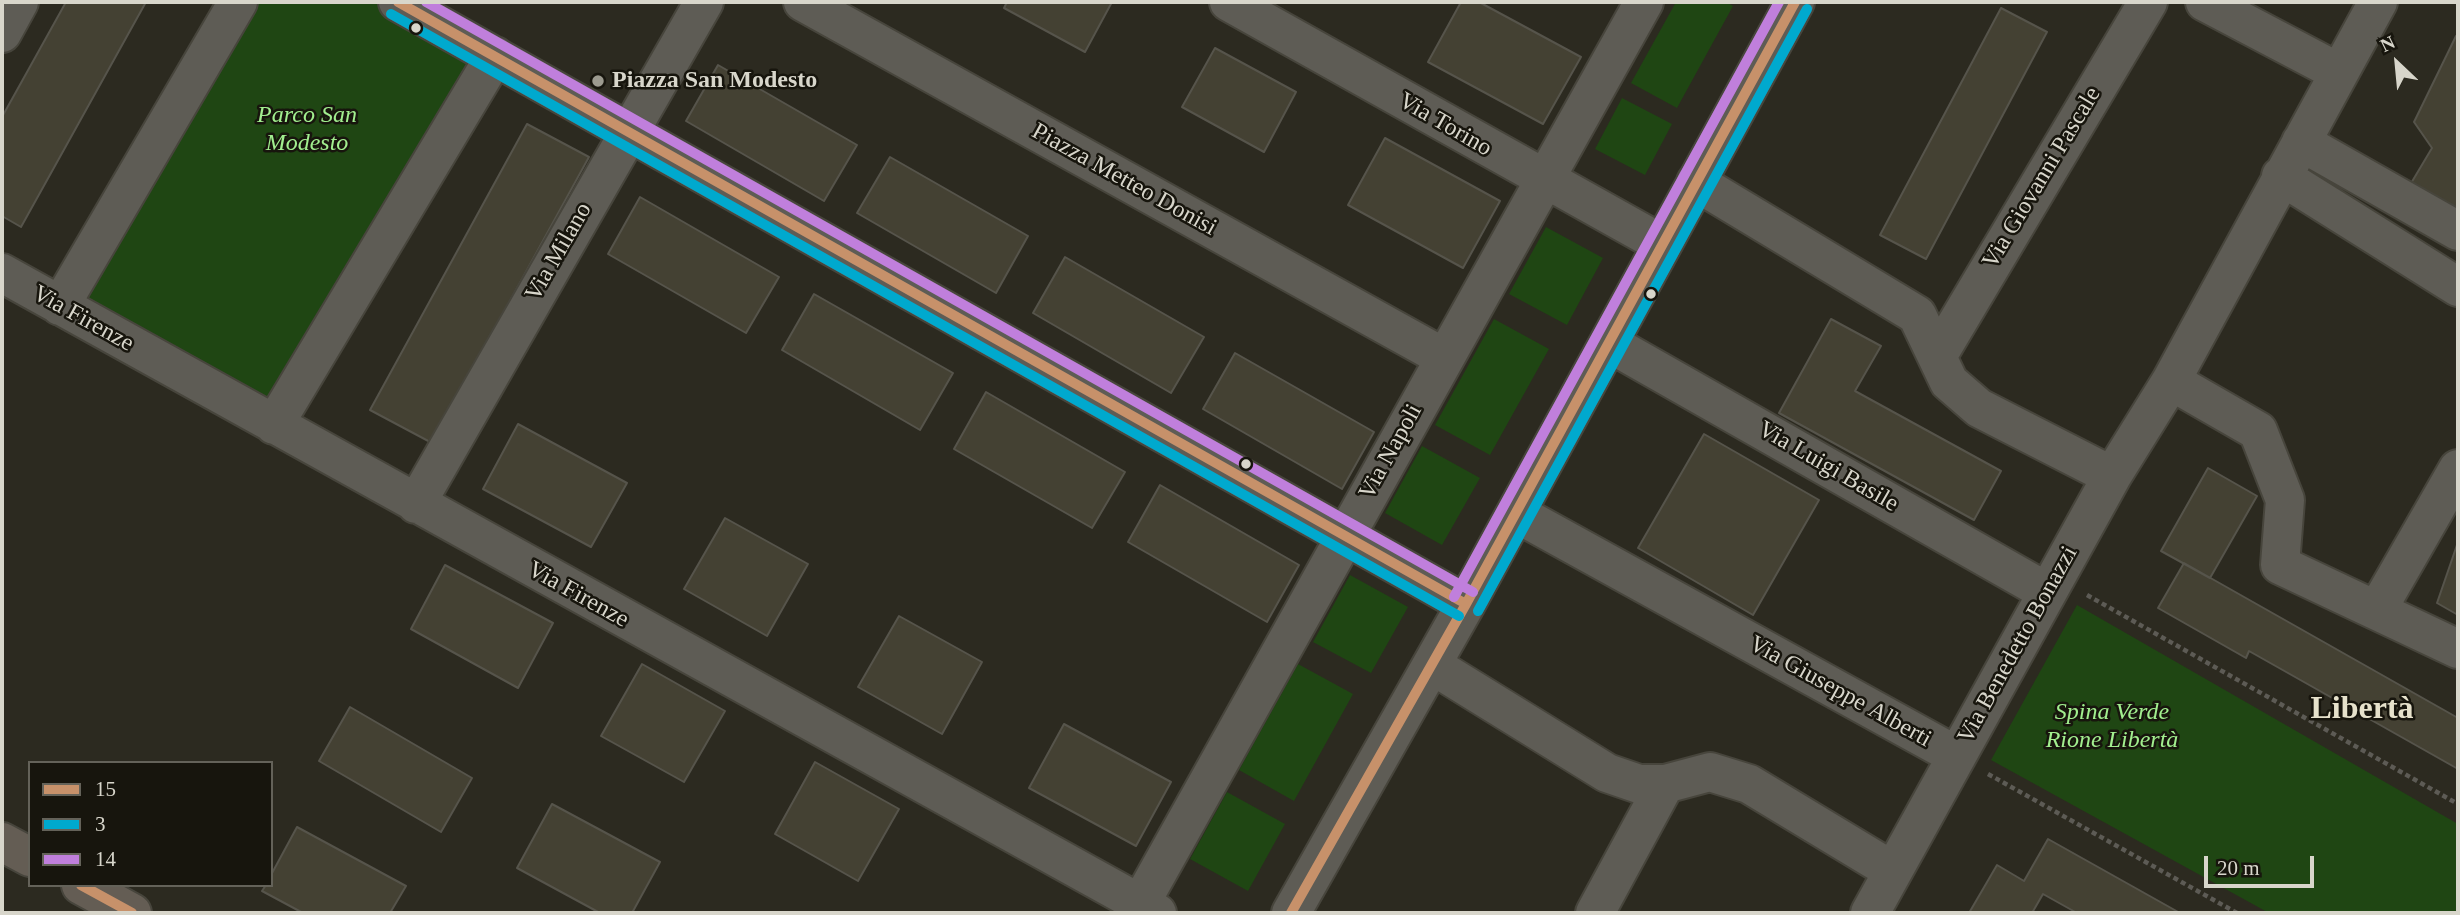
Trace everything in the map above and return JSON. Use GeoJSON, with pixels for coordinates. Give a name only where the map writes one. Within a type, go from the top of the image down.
{"type":"FeatureCollection","features":[{"type":"Feature","properties":{"kind":"main road"},"geometry":{"type":"LineString","coordinates":[[2,842],[28,856]]}},
{"type":"Feature","properties":{"kind":"main road"},"geometry":{"type":"LineString","coordinates":[[85,887],[132,913]]}},
{"type":"Feature","properties":{"kind":"street"},"geometry":{"type":"LineString","coordinates":[[2,33],[19,2]]}},
{"type":"Feature","properties":{"kind":"street"},"geometry":{"type":"LineString","coordinates":[[60,306],[238,2]]}},
{"type":"Feature","properties":{"kind":"street"},"geometry":{"type":"LineString","coordinates":[[398,2],[1466,604]]}},
{"type":"Feature","properties":{"kind":"street","name":"Via Milano"},"geometry":{"type":"LineString","coordinates":[[416,504],[628,131],[705,2]]}},
{"type":"Feature","properties":{"kind":"street","name":"Piazza Metteo Donisi"},"geometry":{"type":"LineString","coordinates":[[803,2],[1445,358]]}},
{"type":"Feature","properties":{"kind":"street","name":"Via Torino"},"geometry":{"type":"LineString","coordinates":[[1229,2],[1662,244]]}},
{"type":"Feature","properties":{"kind":"street","name":"Via Napoli"},"geometry":{"type":"LineString","coordinates":[[1148,909],[1344,536],[1644,2]]}},
{"type":"Feature","properties":{"kind":"street"},"geometry":{"type":"LineString","coordinates":[[1291,913],[1466,604],[1795,2]]}},
{"type":"Feature","properties":{"kind":"street","name":"Via Giovanni Pascale"},"geometry":{"type":"LineString","coordinates":[[1938,355],[2148,2]]}},
{"type":"Feature","properties":{"kind":"street"},"geometry":{"type":"LineString","coordinates":[[2205,2],[2338,72]]}},
{"type":"Feature","properties":{"kind":"street","name":"Via Benedetto Bonazzi"},"geometry":{"type":"LineString","coordinates":[[1870,913],[2112,476],[2172,381],[2281,176],[2378,2]]}},
{"type":"Feature","properties":{"kind":"street"},"geometry":{"type":"LineString","coordinates":[[274,425],[495,57]]}},
{"type":"Feature","properties":{"kind":"street"},"geometry":{"type":"LineString","coordinates":[[2301,142],[2458,231]]}},
{"type":"Feature","properties":{"kind":"street"},"geometry":{"type":"LineString","coordinates":[[2281,176],[2458,287]]}},
{"type":"Feature","properties":{"kind":"street"},"geometry":{"type":"LineString","coordinates":[[1696,182],[1917,315],[1949,382],[1979,408],[2112,476]]}},
{"type":"Feature","properties":{"kind":"street","name":"Via Firenze"},"geometry":{"type":"LineString","coordinates":[[2,273],[1148,909]]}},
{"type":"Feature","properties":{"kind":"street","name":"Via Luigi Basile"},"geometry":{"type":"LineString","coordinates":[[1609,342],[2051,584]]}},
{"type":"Feature","properties":{"kind":"street"},"geometry":{"type":"LineString","coordinates":[[2172,381],[2258,431],[2285,500],[2280,565],[2419,628],[2458,649]]}},
{"type":"Feature","properties":{"kind":"street"},"geometry":{"type":"LineString","coordinates":[[2377,610],[2458,469]]}},
{"type":"Feature","properties":{"kind":"street","name":"Via Giuseppe Alberti"},"geometry":{"type":"LineString","coordinates":[[1516,513],[1957,756]]}},
{"type":"Feature","properties":{"kind":"street"},"geometry":{"type":"LineString","coordinates":[[1432,665],[1607,773],[1639,784],[1665,784],[1710,772],[1749,784],[1894,871]]}},
{"type":"Feature","properties":{"kind":"street"},"geometry":{"type":"LineString","coordinates":[[1595,913],[1665,784]]}},
{"type":"Feature","properties":{"kind":"path"},"geometry":{"type":"LineString","coordinates":[[2051,584],[2458,804]]}},
{"type":"Feature","properties":{"kind":"path","name":"Via Giuseppe Alberti"},"geometry":{"type":"LineString","coordinates":[[1957,756],[2237,913]]}},
{"type":"Feature","properties":{"kind":"green space","name":"Parco San Modesto"},"geometry":{"type":"Polygon","coordinates":[[[238,2],[398,2],[495,56],[274,425],[60,306],[238,2]]]}},
{"type":"Feature","properties":{"kind":"green space"},"geometry":{"type":"Polygon","coordinates":[[[1676,2],[1726,2],[1733,6],[1677,108],[1631,83],[1676,2]]]}},
{"type":"Feature","properties":{"kind":"green space"},"geometry":{"type":"Polygon","coordinates":[[[1622,98],[1672,124],[1645,175],[1595,149],[1622,98]]]}},
{"type":"Feature","properties":{"kind":"green space"},"geometry":{"type":"Polygon","coordinates":[[[1546,227],[1603,258],[1567,325],[1509,294],[1546,227]]]}},
{"type":"Feature","properties":{"kind":"green space"},"geometry":{"type":"Polygon","coordinates":[[[1494,319],[1549,349],[1490,455],[1435,425],[1494,319]]]}},
{"type":"Feature","properties":{"kind":"green space"},"geometry":{"type":"Polygon","coordinates":[[[1422,446],[1480,478],[1442,545],[1385,513],[1422,446]]]}},
{"type":"Feature","properties":{"kind":"green space"},"geometry":{"type":"Polygon","coordinates":[[[1350,575],[1408,607],[1371,673],[1313,642],[1350,575]]]}},
{"type":"Feature","properties":{"kind":"green space","name":"Spina Verde Rione Libertà"},"geometry":{"type":"Polygon","coordinates":[[[2077,605],[2458,824],[2458,913],[2269,913],[1991,760],[2077,605]]]}},
{"type":"Feature","properties":{"kind":"green space"},"geometry":{"type":"Polygon","coordinates":[[[1298,664],[1353,694],[1294,801],[1239,770],[1298,664]]]}},
{"type":"Feature","properties":{"kind":"green space"},"geometry":{"type":"Polygon","coordinates":[[[1227,792],[1285,824],[1248,891],[1190,859],[1227,792]]]}},
{"type":"Feature","properties":{"kind":"building"},"geometry":{"type":"Polygon","coordinates":[[[66,2],[146,2],[21,227],[2,216],[2,117],[66,2]]]}},
{"type":"Feature","properties":{"kind":"building"},"geometry":{"type":"Polygon","coordinates":[[[1007,2],[1112,2],[1085,52],[1004,8],[1007,2]]]}},
{"type":"Feature","properties":{"kind":"building"},"geometry":{"type":"Polygon","coordinates":[[[1461,2],[1479,2],[1581,57],[1543,124],[1428,62],[1461,2]]]}},
{"type":"Feature","properties":{"kind":"building"},"geometry":{"type":"Polygon","coordinates":[[[2001,8],[2047,32],[1926,259],[1880,235],[2001,8]]]}},
{"type":"Feature","properties":{"kind":"building"},"geometry":{"type":"Polygon","coordinates":[[[2456,36],[2458,218],[2407,190],[2432,148],[2414,122],[2456,36]]]}},
{"type":"Feature","properties":{"kind":"building"},"geometry":{"type":"Polygon","coordinates":[[[1215,48],[1296,92],[1264,152],[1182,107],[1215,48]]]}},
{"type":"Feature","properties":{"kind":"building"},"geometry":{"type":"Polygon","coordinates":[[[718,65],[857,145],[824,201],[686,121],[718,65]]]}},
{"type":"Feature","properties":{"kind":"building"},"geometry":{"type":"Polygon","coordinates":[[[527,124],[589,157],[432,443],[370,410],[527,124]]]}},
{"type":"Feature","properties":{"kind":"building"},"geometry":{"type":"Polygon","coordinates":[[[1385,138],[1500,201],[1463,268],[1348,205],[1385,138]]]}},
{"type":"Feature","properties":{"kind":"building"},"geometry":{"type":"Polygon","coordinates":[[[890,157],[1028,236],[996,293],[857,213],[890,157]]]}},
{"type":"Feature","properties":{"kind":"building"},"geometry":{"type":"Polygon","coordinates":[[[640,197],[779,277],[746,333],[608,254],[640,197]]]}},
{"type":"Feature","properties":{"kind":"building"},"geometry":{"type":"Polygon","coordinates":[[[1065,257],[1204,337],[1171,393],[1033,313],[1065,257]]]}},
{"type":"Feature","properties":{"kind":"building"},"geometry":{"type":"Polygon","coordinates":[[[814,294],[953,373],[920,430],[782,350],[814,294]]]}},
{"type":"Feature","properties":{"kind":"building"},"geometry":{"type":"Polygon","coordinates":[[[1831,319],[1881,346],[1855,391],[2001,471],[1974,520],[1779,413],[1831,319]]]}},
{"type":"Feature","properties":{"kind":"building"},"geometry":{"type":"Polygon","coordinates":[[[1235,353],[1374,432],[1342,489],[1203,409],[1235,353]]]}},
{"type":"Feature","properties":{"kind":"building"},"geometry":{"type":"Polygon","coordinates":[[[986,392],[1125,472],[1092,528],[954,449],[986,392]]]}},
{"type":"Feature","properties":{"kind":"building"},"geometry":{"type":"Polygon","coordinates":[[[518,424],[627,483],[591,547],[483,489],[518,424]]]}},
{"type":"Feature","properties":{"kind":"building"},"geometry":{"type":"Polygon","coordinates":[[[1704,434],[1819,500],[1753,615],[1638,548],[1704,434]]]}},
{"type":"Feature","properties":{"kind":"building"},"geometry":{"type":"Polygon","coordinates":[[[2208,468],[2257,496],[2210,578],[2161,551],[2208,468]]]}},
{"type":"Feature","properties":{"kind":"building"},"geometry":{"type":"Polygon","coordinates":[[[1160,485],[1299,565],[1267,622],[1128,542],[1160,485]]]}},
{"type":"Feature","properties":{"kind":"building"},"geometry":{"type":"Polygon","coordinates":[[[725,518],[808,564],[767,636],[684,589],[725,518]]]}},
{"type":"Feature","properties":{"kind":"building"},"geometry":{"type":"Polygon","coordinates":[[[2458,542],[2458,615],[2437,603],[2458,542]]]}},
{"type":"Feature","properties":{"kind":"building"},"geometry":{"type":"Polygon","coordinates":[[[2184,563],[2458,718],[2458,769],[2249,651],[2246,658],[2158,608],[2184,563]]]}},
{"type":"Feature","properties":{"kind":"building"},"geometry":{"type":"Polygon","coordinates":[[[445,565],[553,623],[518,688],[411,629],[445,565]]]}},
{"type":"Feature","properties":{"kind":"building"},"geometry":{"type":"Polygon","coordinates":[[[899,616],[982,662],[942,734],[858,687],[899,616]]]}},
{"type":"Feature","properties":{"kind":"building"},"geometry":{"type":"Polygon","coordinates":[[[642,664],[725,711],[684,782],[601,736],[642,664]]]}},
{"type":"Feature","properties":{"kind":"building"},"geometry":{"type":"Polygon","coordinates":[[[350,707],[472,778],[441,832],[319,761],[350,707]]]}},
{"type":"Feature","properties":{"kind":"building"},"geometry":{"type":"Polygon","coordinates":[[[1064,724],[1171,782],[1136,846],[1029,788],[1064,724]]]}},
{"type":"Feature","properties":{"kind":"building"},"geometry":{"type":"Polygon","coordinates":[[[815,762],[899,809],[858,881],[775,834],[815,762]]]}},
{"type":"Feature","properties":{"kind":"building"},"geometry":{"type":"Polygon","coordinates":[[[552,804],[660,862],[632,913],[600,913],[517,868],[552,804]]]}},
{"type":"Feature","properties":{"kind":"building"},"geometry":{"type":"Polygon","coordinates":[[[297,827],[406,886],[390,913],[303,913],[262,891],[265,887],[273,887],[273,871],[297,827]]]}},
{"type":"Feature","properties":{"kind":"building"},"geometry":{"type":"Polygon","coordinates":[[[2048,839],[2180,913],[2077,913],[2043,894],[2032,913],[1969,913],[1997,865],[2024,881],[2048,839]]]}},
{"type":"Feature","properties":{"kind":"transit line","name":"15"},"geometry":{"type":"LineString","coordinates":[[398,2],[1466,604]]}},
{"type":"Feature","properties":{"kind":"transit line","name":"14"},"geometry":{"type":"LineString","coordinates":[[426,2],[1473,592]]}},
{"type":"Feature","properties":{"kind":"transit line","name":"14"},"geometry":{"type":"LineString","coordinates":[[1454,597],[1779,2]]}},
{"type":"Feature","properties":{"kind":"transit line","name":"15"},"geometry":{"type":"LineString","coordinates":[[1291,913],[1466,604],[1795,2]]}},
{"type":"Feature","properties":{"kind":"transit line","name":"3"},"geometry":{"type":"LineString","coordinates":[[1478,611],[1807,9]]}},
{"type":"Feature","properties":{"kind":"transit line","name":"3"},"geometry":{"type":"LineString","coordinates":[[391,14],[1459,616]]}},
{"type":"Feature","properties":{"kind":"transit line","name":"15"},"geometry":{"type":"LineString","coordinates":[[85,887],[132,913]]}},
{"type":"Feature","properties":{"kind":"place","name":"Piazza San Modesto"},"geometry":{"type":"Point","coordinates":[598,81]}},
{"type":"Feature","properties":{"kind":"district","name":"Libertà"},"geometry":{"type":"Point","coordinates":[2362,710]}}]}
